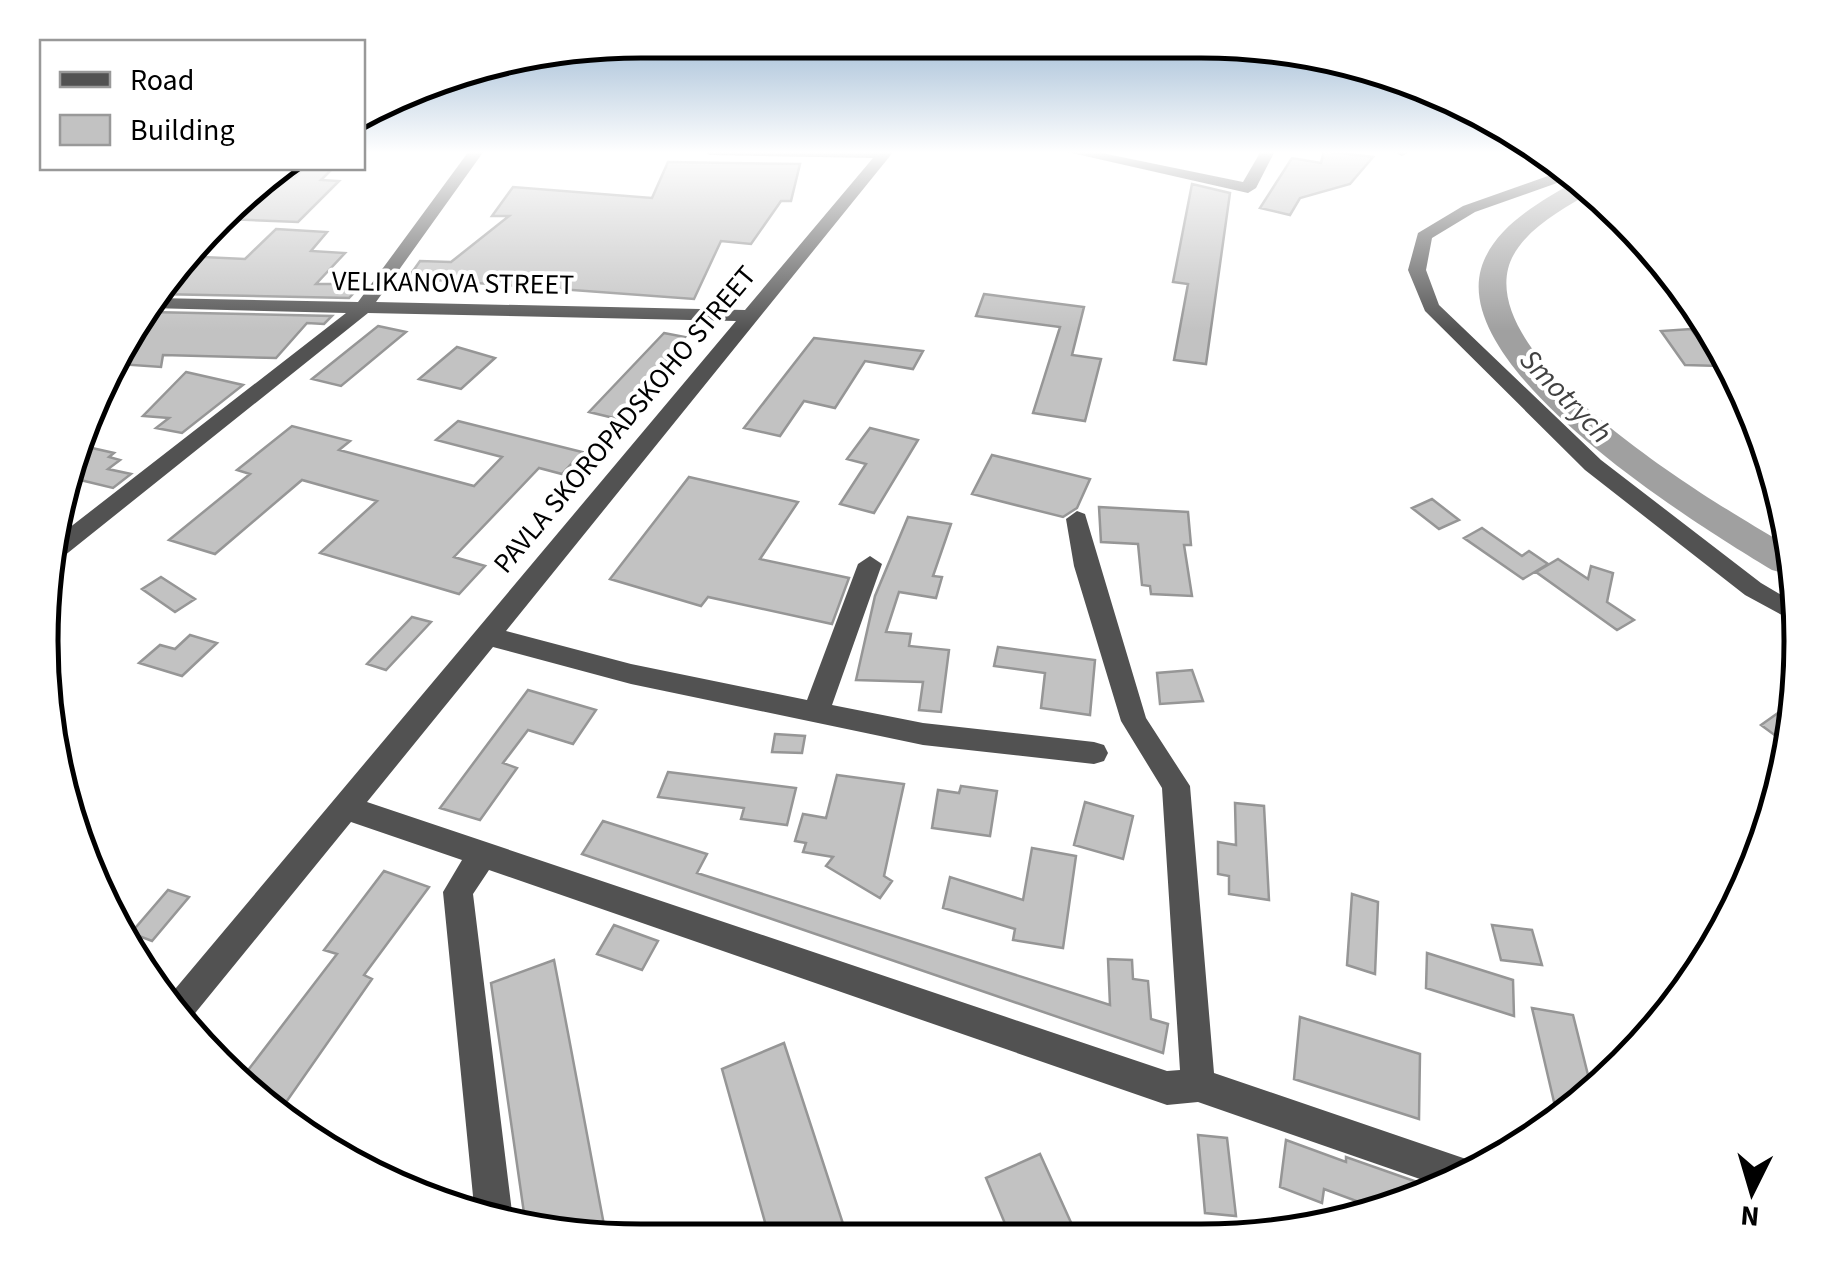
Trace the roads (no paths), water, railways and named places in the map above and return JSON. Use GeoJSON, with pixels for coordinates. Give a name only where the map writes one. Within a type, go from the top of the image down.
{"type":"FeatureCollection","features":[{"type":"Feature","properties":{"kind":"street"},"geometry":{"type":"LineString","coordinates":[[66,542],[363,308],[434,211]]}},
{"type":"Feature","properties":{"kind":"street","name":"PAVLA SKOROPADSKOHO STREET"},"geometry":{"type":"LineString","coordinates":[[184,1003],[838,211]]}},
{"type":"Feature","properties":{"kind":"street"},"geometry":{"type":"LineString","coordinates":[[1466,211],[1424,236],[1416,270],[1432,307],[1594,465],[1753,589],[1783,607]]}},
{"type":"Feature","properties":{"kind":"street","name":"VELIKANOVA STREET"},"geometry":{"type":"LineString","coordinates":[[166,303],[751,316]]}},
{"type":"Feature","properties":{"kind":"street"},"geometry":{"type":"LineString","coordinates":[[1077,518],[1086,566],[1134,721],[1176,786],[1198,1085]]}},
{"type":"Feature","properties":{"kind":"street"},"geometry":{"type":"LineString","coordinates":[[816,712],[870,564]]}},
{"type":"Feature","properties":{"kind":"street"},"geometry":{"type":"LineString","coordinates":[[487,636],[632,674],[923,734],[1094,753]]}},
{"type":"Feature","properties":{"kind":"street"},"geometry":{"type":"LineString","coordinates":[[347,808],[1167,1088],[1198,1085],[1446,1170]]}},
{"type":"Feature","properties":{"kind":"street"},"geometry":{"type":"LineString","coordinates":[[482,854],[458,892],[492,1205]]}},
{"type":"Feature","properties":{"kind":"waterway","name":"Smotrych"},"geometry":{"type":"LineString","coordinates":[[1546,211],[1512,239],[1495,268],[1493,284],[1503,324],[1529,365],[1565,405],[1609,444],[1657,480],[1779,557]]}}]}
